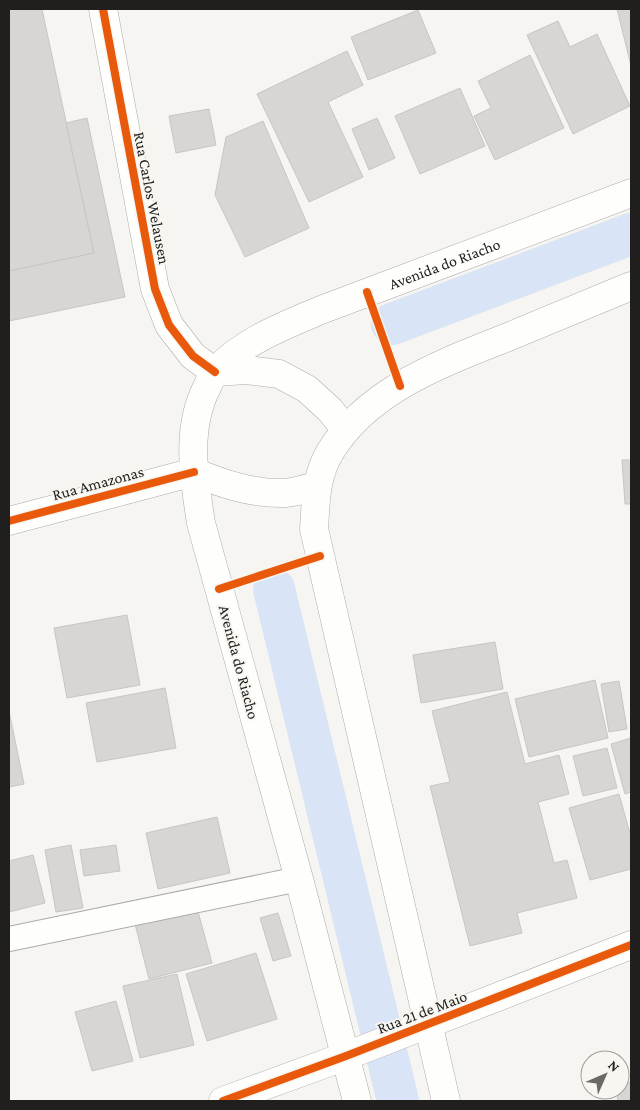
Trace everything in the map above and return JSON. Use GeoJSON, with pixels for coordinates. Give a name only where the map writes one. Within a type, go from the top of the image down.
{"type":"FeatureCollection","features":[{"type":"Feature","properties":{"kind":"main road","name":"Rua Carlos Welausen"},"geometry":{"type":"LineString","coordinates":[[102,9],[155,289],[169,325],[193,356],[215,372]]}},
{"type":"Feature","properties":{"kind":"main road","name":"Avenida do Riacho"},"geometry":{"type":"LineString","coordinates":[[357,1101],[201,523],[194,472],[194,432],[202,397],[215,372],[241,349],[274,330],[321,310],[631,193]]}},
{"type":"Feature","properties":{"kind":"main road"},"geometry":{"type":"LineString","coordinates":[[446,1101],[417,1028],[314,529],[316,486],[330,454],[346,430],[380,399],[430,369],[631,286]]}},
{"type":"Feature","properties":{"kind":"main road"},"geometry":{"type":"LineString","coordinates":[[215,372],[246,370],[279,374],[306,389],[330,410],[346,430]]}},
{"type":"Feature","properties":{"kind":"main road"},"geometry":{"type":"LineString","coordinates":[[194,472],[224,484],[257,491],[286,493],[316,486]]}},
{"type":"Feature","properties":{"kind":"main road","name":"Rua Amazonas"},"geometry":{"type":"LineString","coordinates":[[9,521],[194,472]]}},
{"type":"Feature","properties":{"kind":"main road","name":"Rua 21 de Maio"},"geometry":{"type":"LineString","coordinates":[[223,1101],[378,1044],[631,945]]}},
{"type":"Feature","properties":{"kind":"lane"},"geometry":{"type":"LineString","coordinates":[[9,939],[298,879]]}},
{"type":"Feature","properties":{"kind":"building"},"geometry":{"type":"Polygon","coordinates":[[[9,9],[42,9],[94,253],[9,271],[9,9]]]}},
{"type":"Feature","properties":{"kind":"building"},"geometry":{"type":"Polygon","coordinates":[[[617,9],[631,9],[631,66],[617,9]]]}},
{"type":"Feature","properties":{"kind":"building"},"geometry":{"type":"Polygon","coordinates":[[[418,10],[436,53],[368,80],[351,37],[418,10]]]}},
{"type":"Feature","properties":{"kind":"building"},"geometry":{"type":"Polygon","coordinates":[[[558,21],[570,47],[597,34],[630,106],[573,134],[527,35],[558,21]]]}},
{"type":"Feature","properties":{"kind":"building"},"geometry":{"type":"Polygon","coordinates":[[[347,51],[363,85],[328,102],[363,177],[309,202],[257,94],[347,51]]]}},
{"type":"Feature","properties":{"kind":"building"},"geometry":{"type":"Polygon","coordinates":[[[530,55],[564,128],[495,160],[474,116],[491,108],[478,81],[530,55]]]}},
{"type":"Feature","properties":{"kind":"building"},"geometry":{"type":"Polygon","coordinates":[[[460,88],[485,146],[420,174],[395,116],[460,88]]]}},
{"type":"Feature","properties":{"kind":"building"},"geometry":{"type":"Polygon","coordinates":[[[209,109],[216,145],[176,153],[169,116],[209,109]]]}},
{"type":"Feature","properties":{"kind":"building"},"geometry":{"type":"Polygon","coordinates":[[[87,118],[125,297],[9,321],[9,271],[94,253],[66,123],[87,118]]]}},
{"type":"Feature","properties":{"kind":"building"},"geometry":{"type":"Polygon","coordinates":[[[377,118],[395,158],[369,170],[352,129],[377,118]]]}},
{"type":"Feature","properties":{"kind":"building"},"geometry":{"type":"Polygon","coordinates":[[[263,121],[309,228],[245,257],[215,195],[226,137],[263,121]]]}},
{"type":"Feature","properties":{"kind":"building"},"geometry":{"type":"Polygon","coordinates":[[[622,460],[631,460],[631,504],[625,504],[622,460]]]}},
{"type":"Feature","properties":{"kind":"building"},"geometry":{"type":"Polygon","coordinates":[[[127,615],[140,685],[67,698],[54,628],[127,615]]]}},
{"type":"Feature","properties":{"kind":"building"},"geometry":{"type":"Polygon","coordinates":[[[495,642],[503,689],[421,703],[413,655],[495,642]]]}},
{"type":"Feature","properties":{"kind":"building"},"geometry":{"type":"Polygon","coordinates":[[[595,680],[608,738],[529,757],[515,699],[595,680]]]}},
{"type":"Feature","properties":{"kind":"building"},"geometry":{"type":"Polygon","coordinates":[[[619,681],[627,729],[609,732],[601,684],[619,681]]]}},
{"type":"Feature","properties":{"kind":"building"},"geometry":{"type":"Polygon","coordinates":[[[165,688],[176,748],[97,762],[86,703],[165,688]]]}},
{"type":"Feature","properties":{"kind":"building"},"geometry":{"type":"Polygon","coordinates":[[[507,692],[525,764],[559,755],[569,794],[538,802],[554,863],[567,860],[577,898],[517,913],[522,933],[470,946],[430,786],[450,782],[432,711],[507,692]]]}},
{"type":"Feature","properties":{"kind":"building"},"geometry":{"type":"Polygon","coordinates":[[[9,711],[24,784],[9,787],[9,711]]]}},
{"type":"Feature","properties":{"kind":"building"},"geometry":{"type":"Polygon","coordinates":[[[631,738],[631,792],[625,794],[611,744],[631,738]]]}},
{"type":"Feature","properties":{"kind":"building"},"geometry":{"type":"Polygon","coordinates":[[[607,748],[617,788],[583,796],[573,756],[607,748]]]}},
{"type":"Feature","properties":{"kind":"building"},"geometry":{"type":"Polygon","coordinates":[[[619,794],[631,837],[631,869],[590,880],[569,808],[619,794]]]}},
{"type":"Feature","properties":{"kind":"building"},"geometry":{"type":"Polygon","coordinates":[[[217,817],[230,873],[158,889],[146,833],[217,817]]]}},
{"type":"Feature","properties":{"kind":"building"},"geometry":{"type":"Polygon","coordinates":[[[71,845],[83,908],[56,912],[45,850],[71,845]]]}},
{"type":"Feature","properties":{"kind":"building"},"geometry":{"type":"Polygon","coordinates":[[[116,845],[120,871],[84,876],[80,850],[116,845]]]}},
{"type":"Feature","properties":{"kind":"building"},"geometry":{"type":"Polygon","coordinates":[[[33,855],[45,903],[9,912],[9,861],[33,855]]]}},
{"type":"Feature","properties":{"kind":"building"},"geometry":{"type":"Polygon","coordinates":[[[197,908],[212,963],[149,979],[135,924],[197,908]]]}},
{"type":"Feature","properties":{"kind":"building"},"geometry":{"type":"Polygon","coordinates":[[[278,913],[291,956],[273,961],[260,918],[278,913]]]}},
{"type":"Feature","properties":{"kind":"building"},"geometry":{"type":"Polygon","coordinates":[[[256,953],[277,1019],[207,1041],[186,974],[256,953]]]}},
{"type":"Feature","properties":{"kind":"building"},"geometry":{"type":"Polygon","coordinates":[[[177,974],[194,1045],[140,1058],[123,986],[177,974]]]}},
{"type":"Feature","properties":{"kind":"building"},"geometry":{"type":"Polygon","coordinates":[[[116,1001],[133,1061],[92,1071],[75,1012],[116,1001]]]}},
{"type":"Feature","properties":{"kind":"building"},"geometry":{"type":"Polygon","coordinates":[[[630,1082],[631,1101],[618,1101],[630,1100],[630,1082]]]}},
{"type":"Feature","properties":{"kind":"waterway"},"geometry":{"type":"LineString","coordinates":[[392,324],[631,234]]}},
{"type":"Feature","properties":{"kind":"waterway"},"geometry":{"type":"LineString","coordinates":[[274,589],[398,1101]]}},
{"type":"Feature","properties":{"kind":"cycle path"},"geometry":{"type":"LineString","coordinates":[[103,9],[155,289],[169,325],[193,356],[215,372]]}},
{"type":"Feature","properties":{"kind":"cycle path"},"geometry":{"type":"LineString","coordinates":[[367,292],[400,386]]}},
{"type":"Feature","properties":{"kind":"cycle path"},"geometry":{"type":"LineString","coordinates":[[9,521],[194,472]]}},
{"type":"Feature","properties":{"kind":"cycle path"},"geometry":{"type":"LineString","coordinates":[[219,589],[320,556]]}},
{"type":"Feature","properties":{"kind":"cycle path"},"geometry":{"type":"LineString","coordinates":[[223,1101],[346,1056],[631,945]]}}]}
